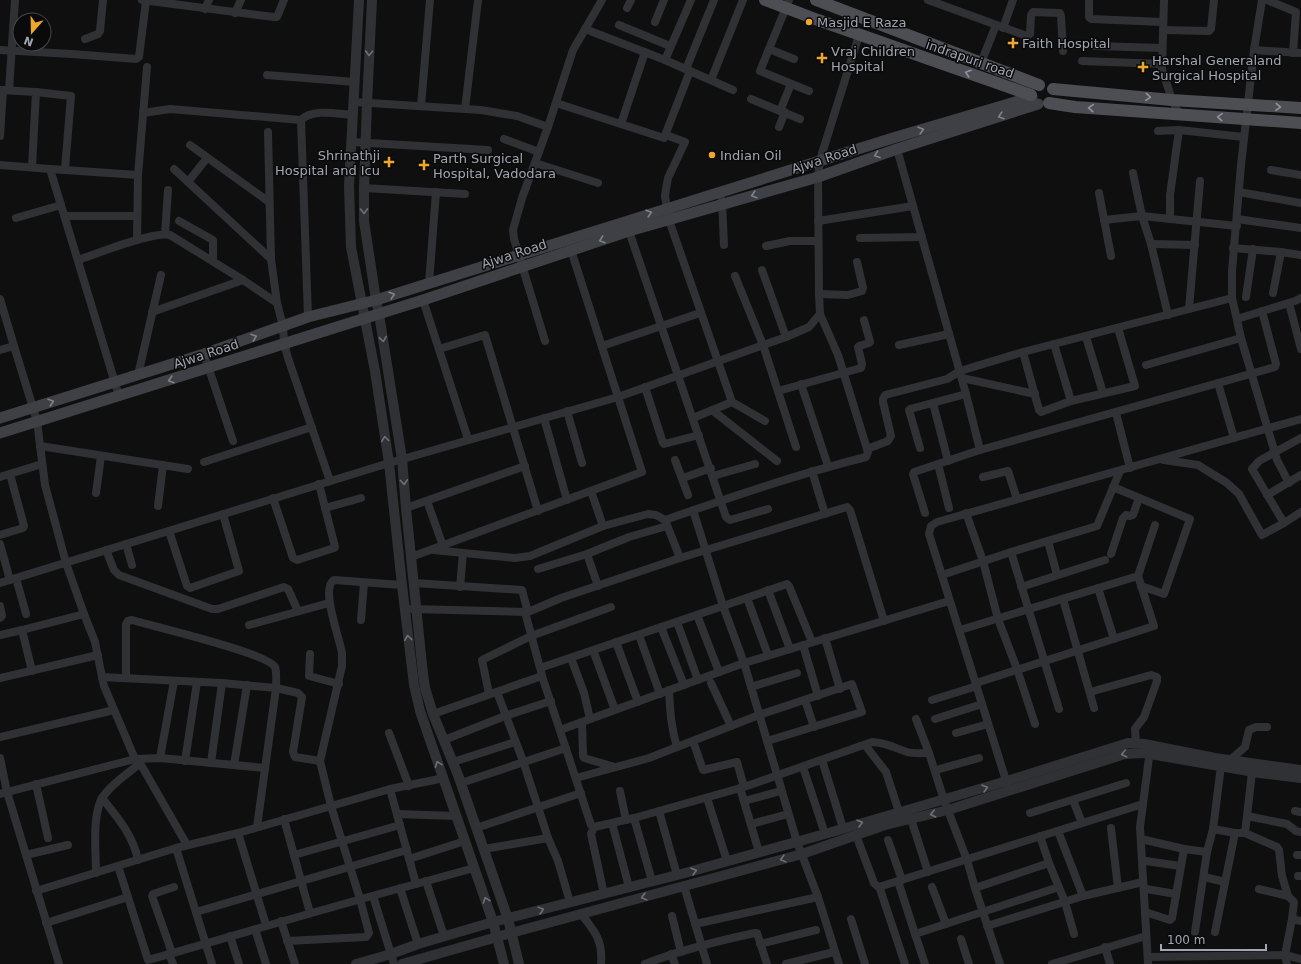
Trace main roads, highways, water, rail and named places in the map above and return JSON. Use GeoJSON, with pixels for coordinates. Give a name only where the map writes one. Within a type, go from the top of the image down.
{"type":"FeatureCollection","features":[{"type":"Feature","properties":{"kind":"main road","name":"indrapuri road"},"geometry":{"type":"LineString","coordinates":[[765,0],[787,4],[859,35],[1038,100],[1075,107],[1301,123]]}},
{"type":"Feature","properties":{"kind":"main road","name":"indrapuri road"},"geometry":{"type":"LineString","coordinates":[[816,0],[1039,85]]}},
{"type":"Feature","properties":{"kind":"main road"},"geometry":{"type":"LineString","coordinates":[[1053,89],[1053,99],[1038,100],[1035,88],[1039,85],[1047,85],[1053,89],[1172,100],[1301,108]]}},
{"type":"Feature","properties":{"kind":"main road","name":"Ajwa Road"},"geometry":{"type":"LineString","coordinates":[[0,433],[423,300],[629,231],[818,177],[1038,100]]}},
{"type":"Feature","properties":{"kind":"main road","name":"Ajwa Road"},"geometry":{"type":"LineString","coordinates":[[0,418],[204,354],[308,317],[376,300],[820,160],[893,138],[1038,100]]}},
{"type":"Feature","properties":{"kind":"place","name":"Masjid E Raza"},"geometry":{"type":"Point","coordinates":[809,22]}},
{"type":"Feature","properties":{"kind":"place","name":"Faith Hospital"},"geometry":{"type":"Point","coordinates":[1013,43]}},
{"type":"Feature","properties":{"kind":"place","name":"Vraj Children Hospital"},"geometry":{"type":"Point","coordinates":[822,58]}},
{"type":"Feature","properties":{"kind":"place","name":"Harshal Generaland Surgical Hospital"},"geometry":{"type":"Point","coordinates":[1143,67]}},
{"type":"Feature","properties":{"kind":"place","name":"Indian Oil"},"geometry":{"type":"Point","coordinates":[712,155]}},
{"type":"Feature","properties":{"kind":"place","name":"Shrinathji Hospital and Icu"},"geometry":{"type":"Point","coordinates":[389,162]}},
{"type":"Feature","properties":{"kind":"place","name":"Parth Surgical Hospital, Vadodara"},"geometry":{"type":"Point","coordinates":[424,165]}}]}
